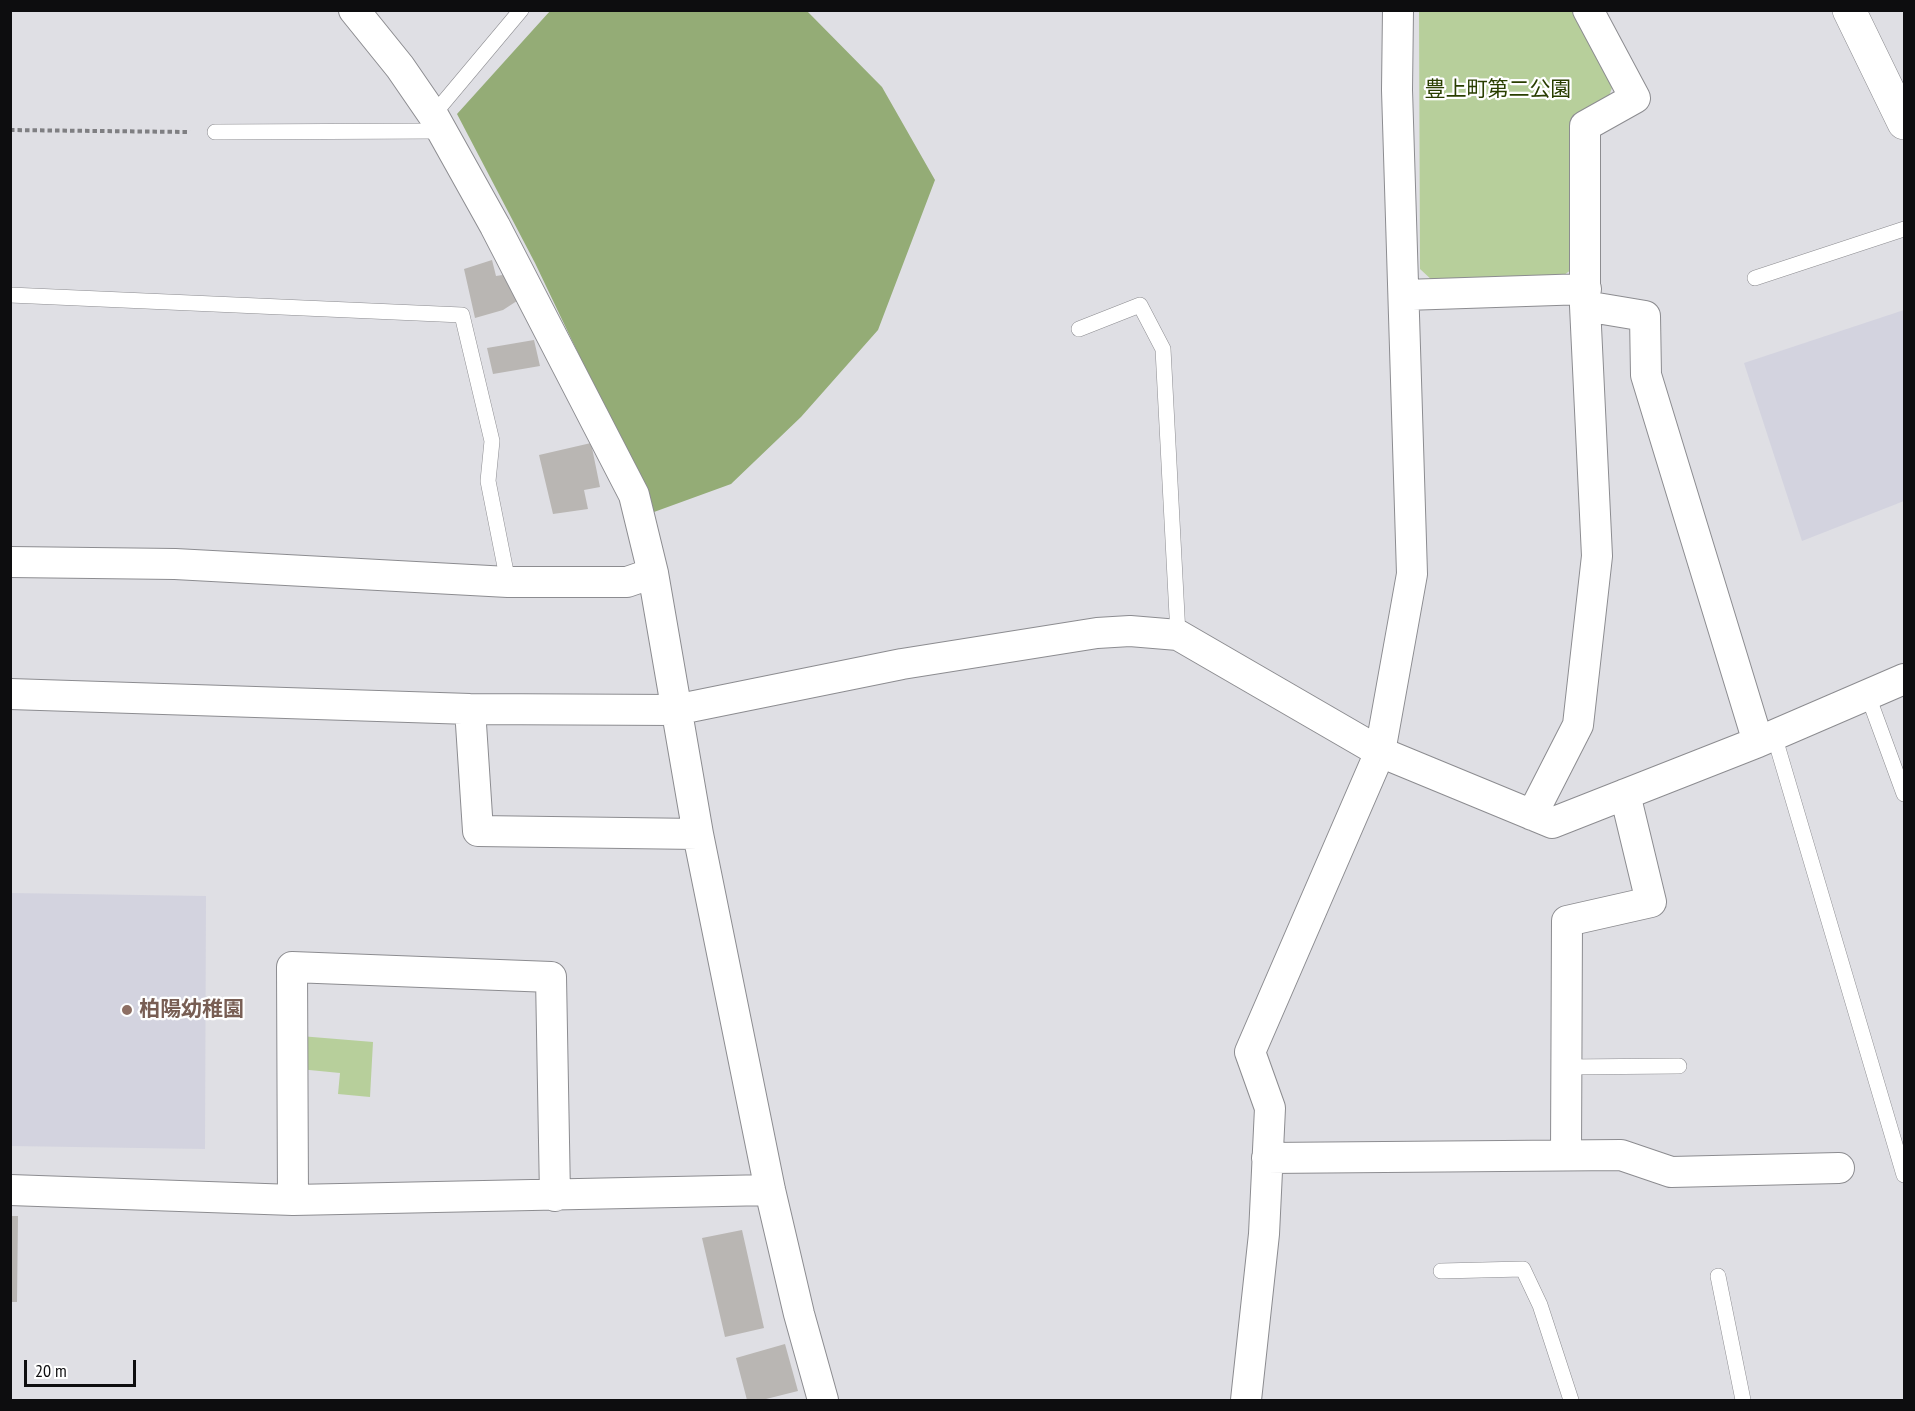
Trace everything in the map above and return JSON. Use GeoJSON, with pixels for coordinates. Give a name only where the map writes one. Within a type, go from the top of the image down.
{"type":"FeatureCollection","features":[{"type":"Feature","properties":{"kind":"street"},"geometry":{"type":"LineString","coordinates":[[354,10],[400,67],[436,123],[495,226],[617,458],[634,495],[653,573],[698,834],[770,1190],[799,1314],[823,1401]]}},
{"type":"Feature","properties":{"kind":"street"},"geometry":{"type":"LineString","coordinates":[[1246,1401],[1264,1234],[1270,1108],[1250,1052],[1380,752],[1412,574],[1397,90],[1398,10]]}},
{"type":"Feature","properties":{"kind":"street"},"geometry":{"type":"LineString","coordinates":[[1532,815],[1578,725],[1597,556],[1586,298],[1585,126],[1635,98],[1588,10]]}},
{"type":"Feature","properties":{"kind":"street"},"geometry":{"type":"LineString","coordinates":[[1849,10],[1905,123]]}},
{"type":"Feature","properties":{"kind":"street"},"geometry":{"type":"LineString","coordinates":[[1405,295],[1586,298],[1645,316],[1646,375],[1766,739]]}},
{"type":"Feature","properties":{"kind":"street"},"geometry":{"type":"LineString","coordinates":[[10,562],[175,564],[508,582],[627,582],[653,573]]}},
{"type":"Feature","properties":{"kind":"street"},"geometry":{"type":"LineString","coordinates":[[10,694],[470,709],[675,710],[902,664],[1097,633],[1130,631],[1178,635],[1380,752],[1552,823],[1766,739],[1905,678]]}},
{"type":"Feature","properties":{"kind":"street"},"geometry":{"type":"LineString","coordinates":[[470,709],[478,831],[698,834]]}},
{"type":"Feature","properties":{"kind":"street"},"geometry":{"type":"LineString","coordinates":[[1566,1154],[1567,921],[1651,902],[1625,794]]}},
{"type":"Feature","properties":{"kind":"street"},"geometry":{"type":"LineString","coordinates":[[293,1200],[292,967],[551,977],[555,1196]]}},
{"type":"Feature","properties":{"kind":"street"},"geometry":{"type":"LineString","coordinates":[[1267,1158],[1566,1154],[1621,1155],[1671,1172],[1839,1168]]}},
{"type":"Feature","properties":{"kind":"street"},"geometry":{"type":"LineString","coordinates":[[10,1190],[293,1200],[770,1190]]}},
{"type":"Feature","properties":{"kind":"lane"},"geometry":{"type":"LineString","coordinates":[[215,132],[436,123],[520,10]]}},
{"type":"Feature","properties":{"kind":"lane"},"geometry":{"type":"LineString","coordinates":[[1755,278],[1905,229]]}},
{"type":"Feature","properties":{"kind":"lane"},"geometry":{"type":"LineString","coordinates":[[10,295],[462,315],[492,441],[488,481],[508,582]]}},
{"type":"Feature","properties":{"kind":"lane"},"geometry":{"type":"LineString","coordinates":[[1079,329],[1140,305],[1163,349],[1178,635]]}},
{"type":"Feature","properties":{"kind":"lane"},"geometry":{"type":"LineString","coordinates":[[1867,693],[1905,794]]}},
{"type":"Feature","properties":{"kind":"lane"},"geometry":{"type":"LineString","coordinates":[[1766,739],[1905,1175]]}},
{"type":"Feature","properties":{"kind":"lane"},"geometry":{"type":"LineString","coordinates":[[1566,1067],[1679,1066]]}},
{"type":"Feature","properties":{"kind":"lane"},"geometry":{"type":"LineString","coordinates":[[1441,1271],[1523,1269],[1540,1305],[1571,1401]]}},
{"type":"Feature","properties":{"kind":"lane"},"geometry":{"type":"LineString","coordinates":[[1718,1276],[1743,1401]]}},
{"type":"Feature","properties":{"kind":"path"},"geometry":{"type":"LineString","coordinates":[[10,130],[215,132]]}},
{"type":"Feature","properties":{"kind":"shaded area"},"geometry":{"type":"Polygon","coordinates":[[[1904,310],[1904,501],[1802,541],[1744,363],[1904,310]]]}},
{"type":"Feature","properties":{"kind":"shaded area"},"geometry":{"type":"Polygon","coordinates":[[[11,893],[206,896],[205,1149],[11,1146],[11,893]]]}},
{"type":"Feature","properties":{"kind":"green space"},"geometry":{"type":"Polygon","coordinates":[[[550,11],[807,11],[882,87],[935,180],[878,330],[801,417],[731,484],[654,512],[535,263],[457,114],[550,11]]]}},
{"type":"Feature","properties":{"kind":"green space","name":"豊上町第二公園"},"geometry":{"type":"Polygon","coordinates":[[[1419,11],[1575,11],[1613,85],[1608,99],[1572,119],[1572,269],[1559,279],[1433,281],[1420,269],[1419,11]]]}},
{"type":"Feature","properties":{"kind":"green space"},"geometry":{"type":"Polygon","coordinates":[[[300,1036],[373,1042],[370,1097],[338,1094],[340,1073],[299,1069],[300,1036]]]}},
{"type":"Feature","properties":{"kind":"building"},"geometry":{"type":"Polygon","coordinates":[[[492,260],[496,276],[509,274],[520,299],[503,310],[475,318],[464,269],[492,260]]]}},
{"type":"Feature","properties":{"kind":"building"},"geometry":{"type":"Polygon","coordinates":[[[534,340],[540,366],[493,374],[487,348],[534,340]]]}},
{"type":"Feature","properties":{"kind":"building"},"geometry":{"type":"Polygon","coordinates":[[[591,443],[600,487],[584,490],[588,509],[553,514],[539,455],[591,443]]]}},
{"type":"Feature","properties":{"kind":"building"},"geometry":{"type":"Polygon","coordinates":[[[10,1216],[18,1216],[17,1302],[10,1302],[10,1216]]]}},
{"type":"Feature","properties":{"kind":"building"},"geometry":{"type":"Polygon","coordinates":[[[742,1230],[764,1328],[725,1337],[702,1238],[742,1230]]]}},
{"type":"Feature","properties":{"kind":"building"},"geometry":{"type":"Polygon","coordinates":[[[785,1344],[798,1391],[762,1400],[747,1400],[736,1358],[785,1344]]]}},
{"type":"Feature","properties":{"kind":"place","name":"柏陽幼稚園"},"geometry":{"type":"Point","coordinates":[127,1010]}}]}
